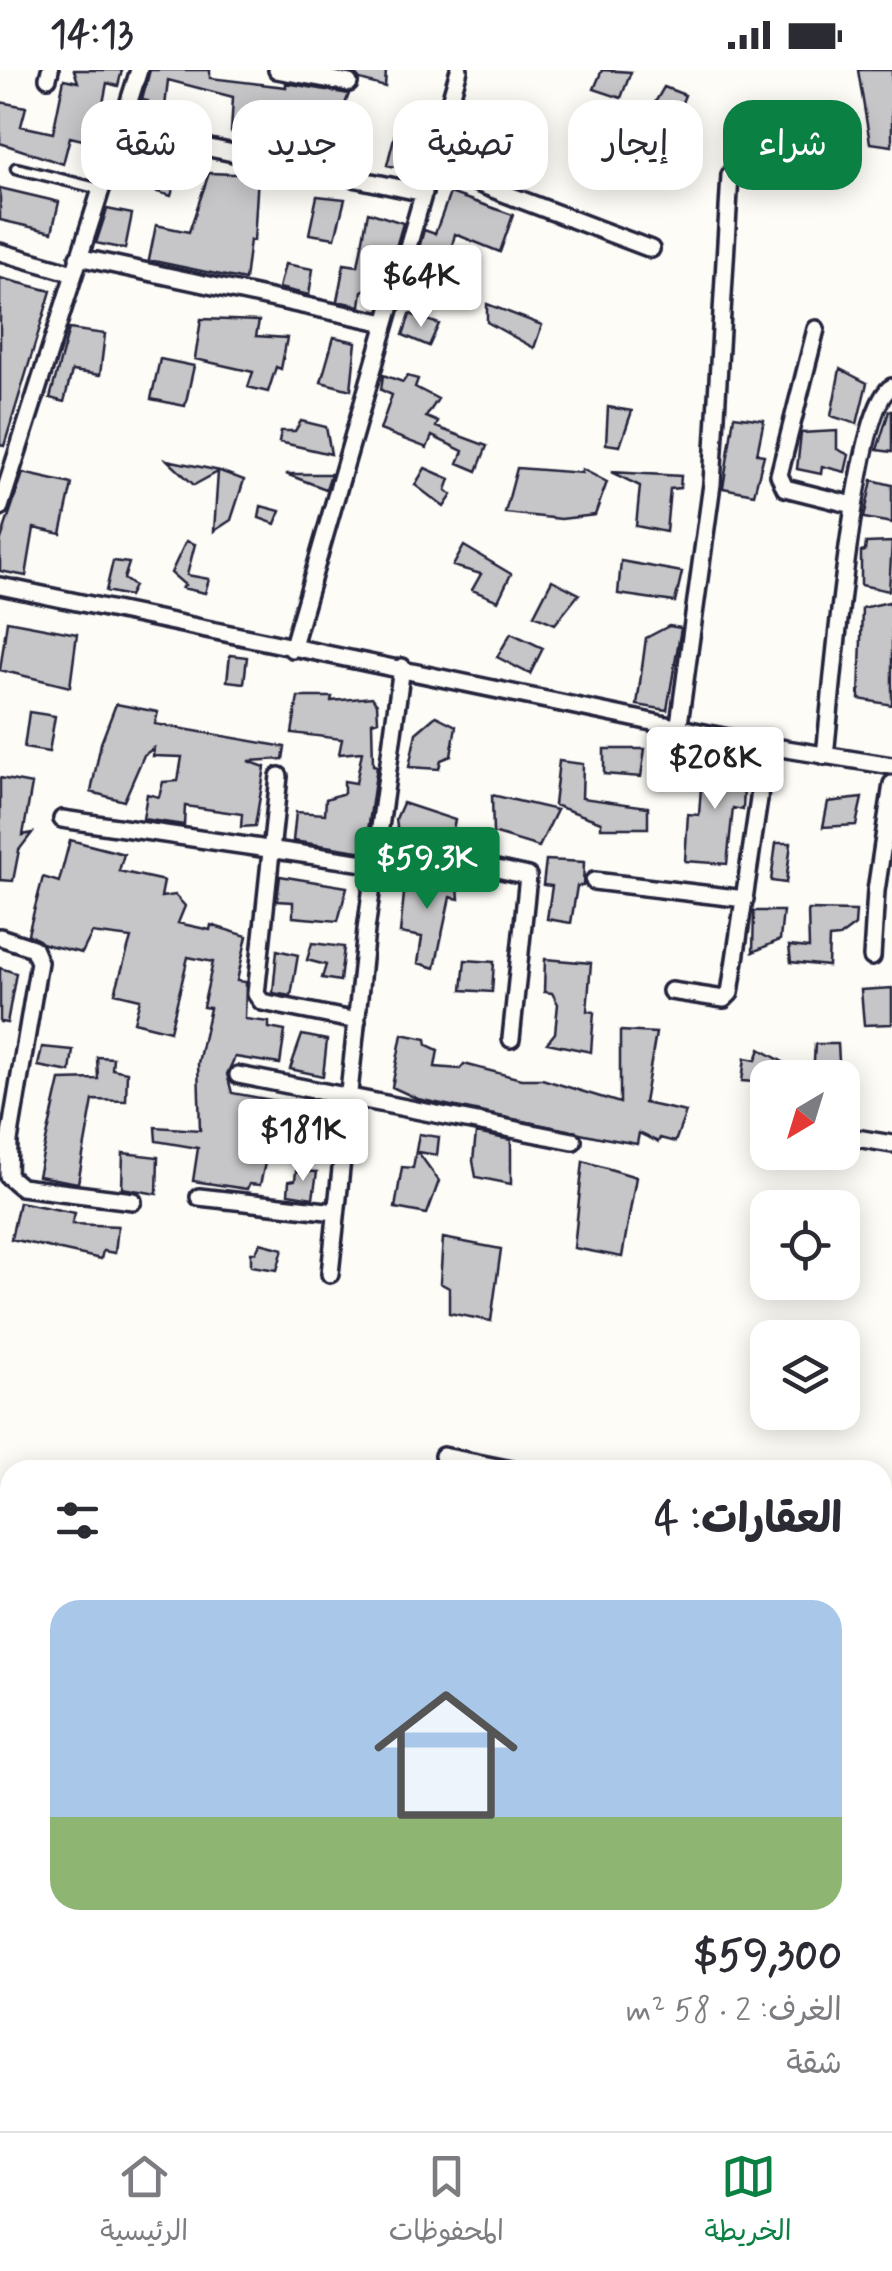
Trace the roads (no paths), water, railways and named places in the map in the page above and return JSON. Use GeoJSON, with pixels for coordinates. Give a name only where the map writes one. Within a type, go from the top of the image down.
{"type":"FeatureCollection","features":[{"type":"Feature","properties":{"kind":"street"},"geometry":{"type":"LineString","coordinates":[[129,100],[139,70]]}},
{"type":"Feature","properties":{"kind":"street"},"geometry":{"type":"LineString","coordinates":[[277,70],[349,84]]}},
{"type":"Feature","properties":{"kind":"street"},"geometry":{"type":"LineString","coordinates":[[451,100],[460,70]]}},
{"type":"Feature","properties":{"kind":"street"},"geometry":{"type":"LineString","coordinates":[[212,148],[424,194]]}},
{"type":"Feature","properties":{"kind":"street"},"geometry":{"type":"LineString","coordinates":[[0,507],[99,190]]}},
{"type":"Feature","properties":{"kind":"street"},"geometry":{"type":"LineString","coordinates":[[292,648],[425,190]]}},
{"type":"Feature","properties":{"kind":"street"},"geometry":{"type":"LineString","coordinates":[[495,190],[651,249]]}},
{"type":"Feature","properties":{"kind":"street"},"geometry":{"type":"LineString","coordinates":[[679,724],[712,484],[729,190]]}},
{"type":"Feature","properties":{"kind":"street"},"geometry":{"type":"LineString","coordinates":[[0,252],[386,323]]}},
{"type":"Feature","properties":{"kind":"street"},"geometry":{"type":"LineString","coordinates":[[816,328],[779,475],[784,488],[853,505]]}},
{"type":"Feature","properties":{"kind":"street"},"geometry":{"type":"LineString","coordinates":[[825,756],[853,505],[872,416],[880,394],[892,387]]}},
{"type":"Feature","properties":{"kind":"street"},"geometry":{"type":"LineString","coordinates":[[0,586],[679,724],[762,745],[892,766]]}},
{"type":"Feature","properties":{"kind":"street"},"geometry":{"type":"LineString","coordinates":[[330,1274],[356,1021],[402,667]]}},
{"type":"Feature","properties":{"kind":"street"},"geometry":{"type":"LineString","coordinates":[[671,992],[728,997],[745,899],[762,745]]}},
{"type":"Feature","properties":{"kind":"street"},"geometry":{"type":"LineString","coordinates":[[280,776],[269,848],[258,998],[356,1021]]}},
{"type":"Feature","properties":{"kind":"street"},"geometry":{"type":"LineString","coordinates":[[872,957],[876,891],[892,784]]}},
{"type":"Feature","properties":{"kind":"street"},"geometry":{"type":"LineString","coordinates":[[62,818],[378,865]]}},
{"type":"Feature","properties":{"kind":"street"},"geometry":{"type":"LineString","coordinates":[[381,844],[528,876],[512,1039]]}},
{"type":"Feature","properties":{"kind":"street"},"geometry":{"type":"LineString","coordinates":[[594,881],[745,899]]}},
{"type":"Feature","properties":{"kind":"street"},"geometry":{"type":"LineString","coordinates":[[0,937],[34,948],[39,962],[5,1140],[8,1176],[21,1187],[133,1200]]}},
{"type":"Feature","properties":{"kind":"street"},"geometry":{"type":"LineString","coordinates":[[238,1075],[573,1141]]}},
{"type":"Feature","properties":{"kind":"street"},"geometry":{"type":"LineString","coordinates":[[860,1139],[892,1144]]}},
{"type":"Feature","properties":{"kind":"street"},"geometry":{"type":"LineString","coordinates":[[199,1198],[336,1212]]}},
{"type":"Feature","properties":{"kind":"street"},"geometry":{"type":"LineString","coordinates":[[443,1456],[463,1460]]}},
{"type":"Feature","properties":{"kind":"lane"},"geometry":{"type":"LineString","coordinates":[[16,168],[81,183]]}}]}
